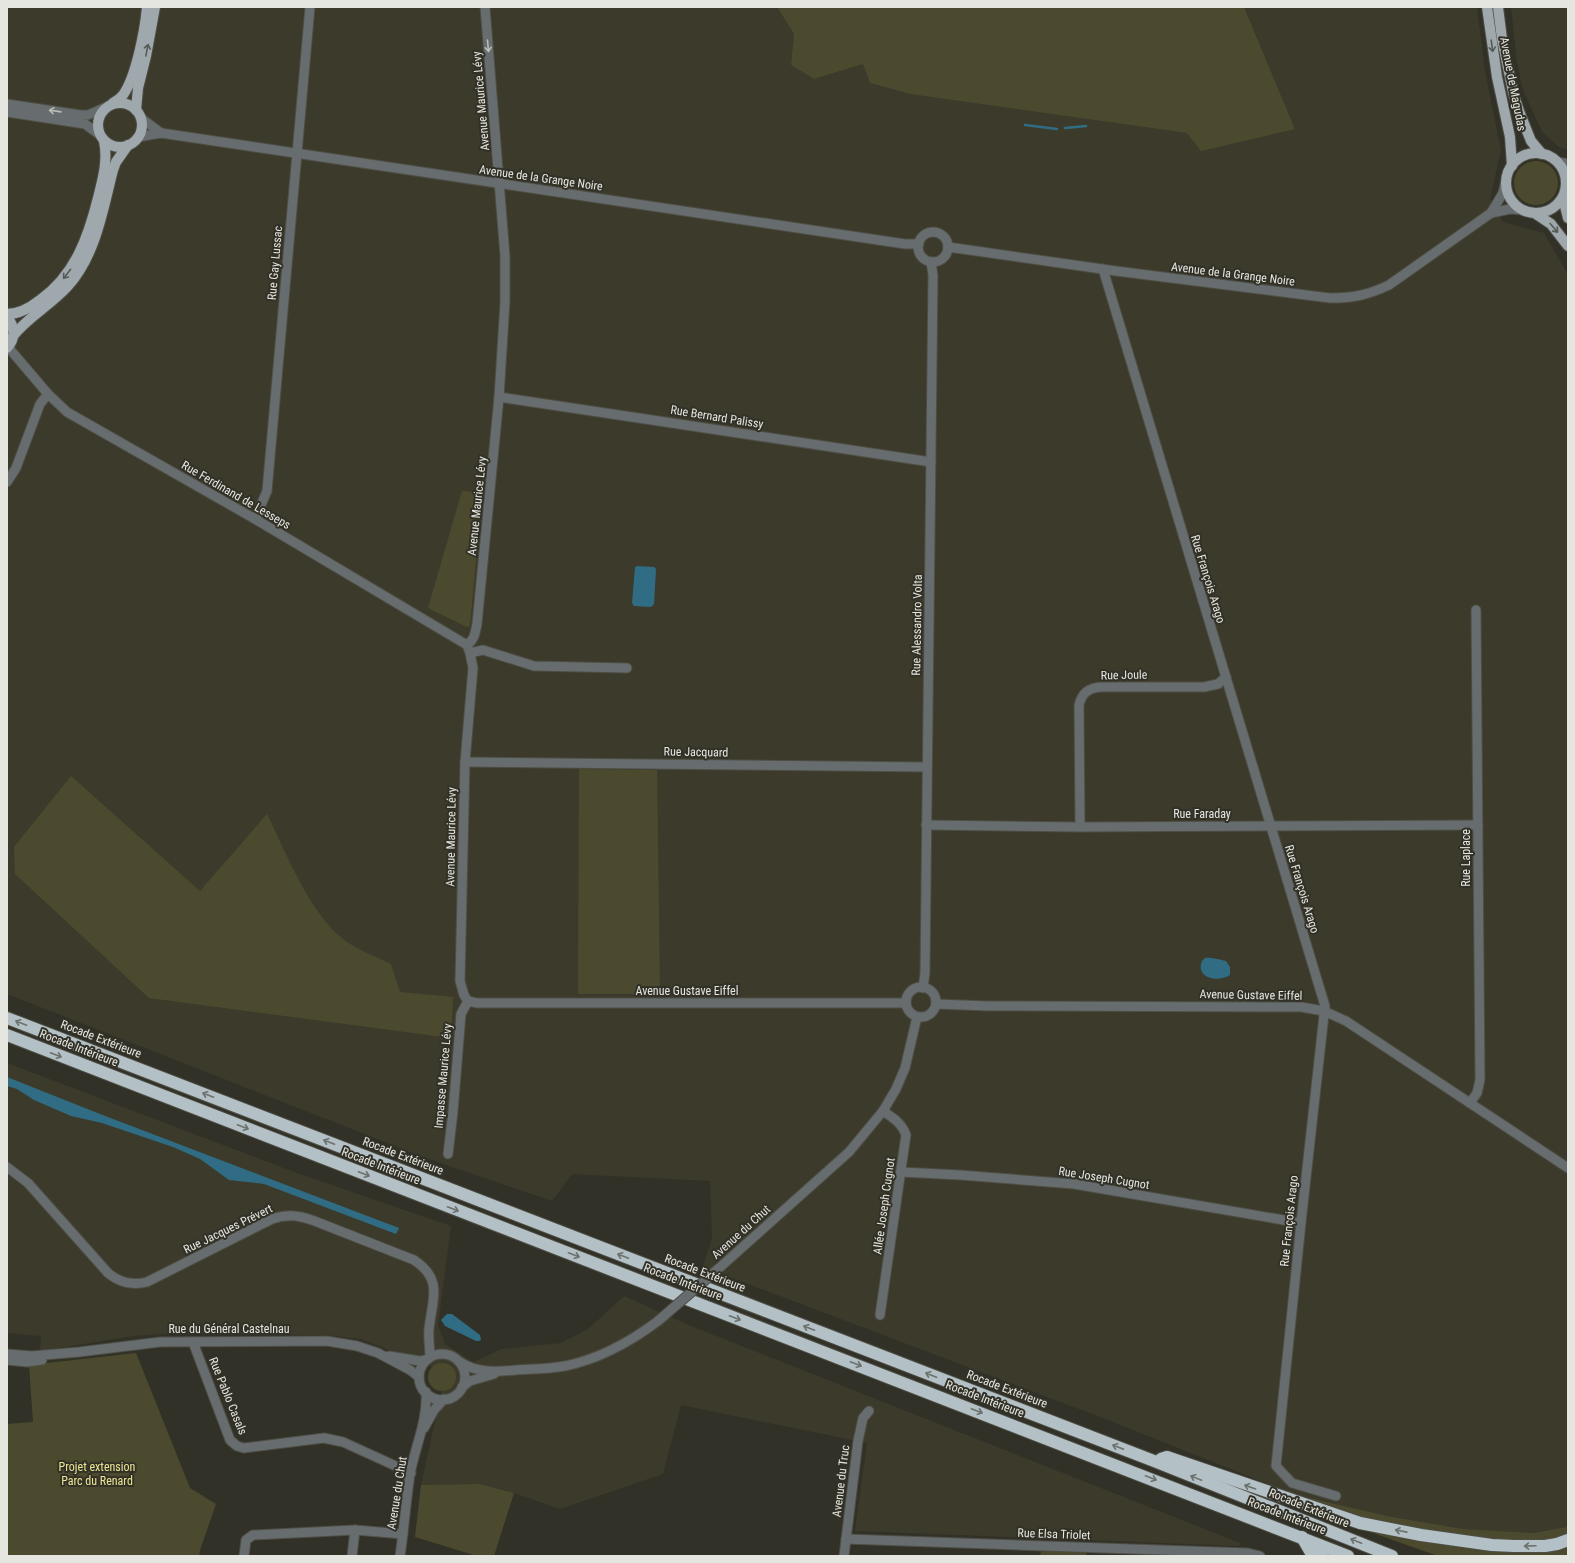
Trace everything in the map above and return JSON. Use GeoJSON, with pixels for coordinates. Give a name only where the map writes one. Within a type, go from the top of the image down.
{"type":"FeatureCollection","features":[{"type":"Feature","properties":{"kind":"highway","name":"Rocade Extérieure"},"geometry":{"type":"LineString","coordinates":[[7,1018],[1154,1461],[1392,1556]]}},
{"type":"Feature","properties":{"kind":"highway","name":"Rocade Intérieure"},"geometry":{"type":"LineString","coordinates":[[7,1035],[1348,1556]]}},
{"type":"Feature","properties":{"kind":"highway"},"geometry":{"type":"LineString","coordinates":[[1154,1461],[1167,1458],[1360,1523],[1398,1531],[1476,1544],[1545,1546],[1568,1540]]}},
{"type":"Feature","properties":{"kind":"highway"},"geometry":{"type":"LineString","coordinates":[[1302,1537],[1310,1551],[1322,1556]]}},
{"type":"Feature","properties":{"kind":"main road"},"geometry":{"type":"LineString","coordinates":[[7,314],[23,311],[46,296],[68,274],[76,261],[89,232],[106,168],[106,149],[97,128],[97,120],[100,112],[122,97],[129,84],[141,40],[147,7]]}},
{"type":"Feature","properties":{"kind":"main road"},"geometry":{"type":"LineString","coordinates":[[8,348],[13,336],[22,325],[67,287],[80,270],[96,233],[116,162],[128,146],[138,137],[142,124],[139,114],[138,88],[146,56],[155,7]]}},
{"type":"Feature","properties":{"kind":"main road","name":"Avenue de Magudas"},"geometry":{"type":"LineString","coordinates":[[1487,7],[1497,77],[1510,137],[1512,166]]}},
{"type":"Feature","properties":{"kind":"main road","name":"Avenue de Magudas"},"geometry":{"type":"LineString","coordinates":[[1498,7],[1502,39],[1513,92],[1531,141],[1542,154]]}},
{"type":"Feature","properties":{"kind":"main road"},"geometry":{"type":"LineString","coordinates":[[109,105],[126,103],[139,114]]}},
{"type":"Feature","properties":{"kind":"main road"},"geometry":{"type":"LineString","coordinates":[[102,138],[115,147],[128,146]]}},
{"type":"Feature","properties":{"kind":"main road"},"geometry":{"type":"LineString","coordinates":[[1568,218],[1563,163],[1550,156],[1533,153],[1525,155],[1518,160],[1512,166],[1506,180],[1510,198],[1515,205],[1523,210],[1536,214],[1551,224],[1568,246]]}},
{"type":"Feature","properties":{"kind":"main road"},"geometry":{"type":"LineString","coordinates":[[1536,214],[1544,213],[1552,209],[1558,204],[1566,191]]}},
{"type":"Feature","properties":{"kind":"main road"},"geometry":{"type":"LineString","coordinates":[[7,317],[12,323],[13,336]]}},
{"type":"Feature","properties":{"kind":"street","name":"Rue Gay Lussac"},"geometry":{"type":"LineString","coordinates":[[254,519],[267,491],[310,7]]}},
{"type":"Feature","properties":{"kind":"street","name":"Avenue Maurice Lévy"},"geometry":{"type":"LineString","coordinates":[[468,1001],[464,995],[460,981],[465,762],[473,668],[469,649],[475,637],[477,624],[499,396],[505,302],[505,256],[485,7]]}},
{"type":"Feature","properties":{"kind":"street"},"geometry":{"type":"LineString","coordinates":[[7,104],[81,115],[88,115],[109,105]]}},
{"type":"Feature","properties":{"kind":"street"},"geometry":{"type":"LineString","coordinates":[[7,112],[85,124],[102,138]]}},
{"type":"Feature","properties":{"kind":"street","name":"Avenue de la Grange Noire"},"geometry":{"type":"LineString","coordinates":[[139,114],[161,133]]}},
{"type":"Feature","properties":{"kind":"street","name":"Avenue de la Grange Noire"},"geometry":{"type":"LineString","coordinates":[[138,137],[161,133],[905,244],[918,244]]}},
{"type":"Feature","properties":{"kind":"street","name":"Avenue de la Grange Noire"},"geometry":{"type":"LineString","coordinates":[[1491,213],[1503,193],[1506,180]]}},
{"type":"Feature","properties":{"kind":"street","name":"Avenue de la Grange Noire"},"geometry":{"type":"LineString","coordinates":[[948,247],[1102,269],[1330,298],[1352,298],[1371,294],[1389,285],[1491,213],[1510,209],[1523,210]]}},
{"type":"Feature","properties":{"kind":"street"},"geometry":{"type":"LineString","coordinates":[[932,232],[941,234],[945,238],[948,247],[946,255],[943,259],[930,262],[922,258],[918,244],[923,236],[932,232]]}},
{"type":"Feature","properties":{"kind":"street","name":"Rue Alessandro Volta"},"geometry":{"type":"LineString","coordinates":[[923,988],[925,973],[933,275],[930,262]]}},
{"type":"Feature","properties":{"kind":"street","name":"Rue François Arago"},"geometry":{"type":"LineString","coordinates":[[1102,269],[1324,1000],[1276,1466],[1292,1483],[1336,1496]]}},
{"type":"Feature","properties":{"kind":"street","name":"Rue Ferdinand de Lesseps"},"geometry":{"type":"LineString","coordinates":[[8,348],[48,394],[67,412],[254,519],[469,649]]}},
{"type":"Feature","properties":{"kind":"street"},"geometry":{"type":"LineString","coordinates":[[7,482],[16,468],[40,404],[48,394]]}},
{"type":"Feature","properties":{"kind":"street","name":"Rue Bernard Palissy"},"geometry":{"type":"LineString","coordinates":[[499,396],[931,462]]}},
{"type":"Feature","properties":{"kind":"street","name":"Rue Laplace"},"geometry":{"type":"LineString","coordinates":[[1470,1103],[1477,1093],[1480,1080],[1476,610]]}},
{"type":"Feature","properties":{"kind":"street"},"geometry":{"type":"LineString","coordinates":[[469,649],[483,650],[534,666],[627,668]]}},
{"type":"Feature","properties":{"kind":"street","name":"Rue Joule"},"geometry":{"type":"LineString","coordinates":[[1080,826],[1079,706],[1084,694],[1092,688],[1100,687],[1204,687],[1218,684],[1226,677]]}},
{"type":"Feature","properties":{"kind":"street","name":"Rue Jacquard"},"geometry":{"type":"LineString","coordinates":[[465,762],[927,767]]}},
{"type":"Feature","properties":{"kind":"street","name":"Rue Faraday"},"geometry":{"type":"LineString","coordinates":[[926,825],[1478,825]]}},
{"type":"Feature","properties":{"kind":"street"},"geometry":{"type":"LineString","coordinates":[[923,988],[931,992],[936,1000],[936,1004],[934,1009],[927,1016],[917,1017],[910,1012],[906,1003],[908,995],[911,992],[915,989],[923,988]]}},
{"type":"Feature","properties":{"kind":"street","name":"Avenue Gustave Eiffel"},"geometry":{"type":"LineString","coordinates":[[468,1001],[477,1003],[906,1003]]}},
{"type":"Feature","properties":{"kind":"street","name":"Impasse Maurice Lévy"},"geometry":{"type":"LineString","coordinates":[[448,1154],[461,1014],[468,1001]]}},
{"type":"Feature","properties":{"kind":"street","name":"Avenue Gustave Eiffel"},"geometry":{"type":"LineString","coordinates":[[936,1004],[988,1006],[1301,1007],[1324,1011],[1346,1021],[1568,1168]]}},
{"type":"Feature","properties":{"kind":"street","name":"Avenue du Chut"},"geometry":{"type":"LineString","coordinates":[[460,1362],[467,1367],[479,1370],[503,1371],[553,1368],[578,1363],[626,1343],[658,1321],[849,1152],[883,1111],[896,1090],[905,1068],[917,1017]]}},
{"type":"Feature","properties":{"kind":"street","name":"Allée Joseph Cugnot"},"geometry":{"type":"LineString","coordinates":[[880,1314],[906,1134],[897,1120],[883,1111]]}},
{"type":"Feature","properties":{"kind":"street","name":"Rue Jacques Prévert"},"geometry":{"type":"LineString","coordinates":[[7,1167],[28,1183],[108,1274],[117,1280],[129,1284],[147,1282],[272,1219],[286,1215],[295,1215],[312,1220],[414,1260],[427,1270],[434,1285],[435,1295],[429,1328],[429,1358]]}},
{"type":"Feature","properties":{"kind":"street","name":"Rue Joseph Cugnot"},"geometry":{"type":"LineString","coordinates":[[901,1172],[960,1174],[1074,1184],[1301,1222]]}},
{"type":"Feature","properties":{"kind":"street","name":"Rue du Général Castelnau"},"geometry":{"type":"LineString","coordinates":[[7,1354],[32,1356],[160,1342],[327,1341],[357,1346],[378,1354],[410,1370],[419,1377]]}},
{"type":"Feature","properties":{"kind":"street","name":"Rue Pablo Casals"},"geometry":{"type":"LineString","coordinates":[[193,1342],[230,1440],[237,1446],[244,1448],[324,1438],[343,1442],[410,1473]]}},
{"type":"Feature","properties":{"kind":"street"},"geometry":{"type":"LineString","coordinates":[[430,1342],[444,1354]]}},
{"type":"Feature","properties":{"kind":"street","name":"Rue du Général Castelnau"},"geometry":{"type":"LineString","coordinates":[[7,1360],[32,1362],[79,1352]]}},
{"type":"Feature","properties":{"kind":"street","name":"Rue du Général Castelnau"},"geometry":{"type":"LineString","coordinates":[[378,1354],[420,1361],[429,1358]]}},
{"type":"Feature","properties":{"kind":"street"},"geometry":{"type":"LineString","coordinates":[[437,1354],[444,1354],[455,1358],[460,1362],[465,1375],[462,1388],[457,1394],[444,1399],[432,1397],[426,1392],[420,1384],[419,1377],[420,1370],[429,1358],[437,1354]]}},
{"type":"Feature","properties":{"kind":"street","name":"Avenue du Chut"},"geometry":{"type":"LineString","coordinates":[[462,1388],[470,1381],[503,1371]]}},
{"type":"Feature","properties":{"kind":"street","name":"Avenue du Chut"},"geometry":{"type":"LineString","coordinates":[[400,1556],[410,1473],[420,1435],[426,1392]]}},
{"type":"Feature","properties":{"kind":"street","name":"Avenue du Chut"},"geometry":{"type":"LineString","coordinates":[[420,1435],[434,1410],[444,1399]]}},
{"type":"Feature","properties":{"kind":"street","name":"Avenue du Truc"},"geometry":{"type":"LineString","coordinates":[[844,1556],[858,1441],[863,1418],[869,1411]]}},
{"type":"Feature","properties":{"kind":"street"},"geometry":{"type":"LineString","coordinates":[[244,1556],[246,1540],[253,1535],[355,1530],[403,1534]]}},
{"type":"Feature","properties":{"kind":"street"},"geometry":{"type":"LineString","coordinates":[[352,1556],[355,1530]]}},
{"type":"Feature","properties":{"kind":"street","name":"Rue Elsa Triolet"},"geometry":{"type":"LineString","coordinates":[[846,1539],[1248,1553],[1260,1556]]}},
{"type":"Feature","properties":{"kind":"shaded area"},"geometry":{"type":"Polygon","coordinates":[[[7,7],[777,7],[794,34],[791,65],[814,79],[863,64],[870,83],[910,94],[1187,133],[1295,129],[1244,7],[1477,7],[1485,71],[1501,150],[1490,199],[1503,222],[1544,233],[1568,275],[1568,1525],[1566,1527],[1534,1533],[1463,1529],[1387,1516],[1293,1494],[1103,1418],[703,1267],[712,1238],[710,1181],[572,1174],[552,1201],[423,1157],[7,994],[7,7]]]}},
{"type":"Feature","properties":{"kind":"shaded area"},"geometry":{"type":"Polygon","coordinates":[[[1511,7],[1568,7],[1568,150],[1559,147],[1542,132],[1523,90],[1517,63],[1511,7]]]}},
{"type":"Feature","properties":{"kind":"shaded area"},"geometry":{"type":"Polygon","coordinates":[[[7,1063],[297,1173],[451,1226],[438,1325],[445,1344],[473,1362],[502,1349],[561,1343],[588,1329],[624,1296],[691,1326],[1240,1543],[1239,1546],[855,1531],[867,1443],[681,1405],[663,1474],[560,1509],[514,1493],[480,1484],[421,1485],[443,1385],[438,1369],[361,1339],[327,1335],[160,1334],[133,1336],[40,1351],[41,1336],[7,1333],[7,1063]]]}},
{"type":"Feature","properties":{"kind":"green space"},"geometry":{"type":"Polygon","coordinates":[[[777,7],[1244,7],[1295,129],[1201,151],[1187,133],[910,94],[870,83],[863,64],[814,79],[791,65],[794,34],[777,7]]]}},
{"type":"Feature","properties":{"kind":"green space"},"geometry":{"type":"Polygon","coordinates":[[[1536,161],[1548,165],[1554,171],[1558,183],[1554,195],[1548,201],[1536,205],[1524,201],[1518,195],[1514,183],[1518,171],[1524,165],[1536,161]]]}},
{"type":"Feature","properties":{"kind":"green space"},"geometry":{"type":"Polygon","coordinates":[[[462,491],[482,493],[470,626],[467,627],[428,608],[462,491]]]}},
{"type":"Feature","properties":{"kind":"green space"},"geometry":{"type":"Polygon","coordinates":[[[579,769],[657,770],[660,994],[578,994],[579,769]]]}},
{"type":"Feature","properties":{"kind":"green space"},"geometry":{"type":"Polygon","coordinates":[[[71,776],[200,891],[267,814],[291,865],[311,901],[334,931],[352,945],[391,964],[400,992],[453,997],[451,1038],[149,998],[15,874],[14,847],[71,776]]]}},
{"type":"Feature","properties":{"kind":"green space","name":"Projet extension Parc du Renard"},"geometry":{"type":"Polygon","coordinates":[[[136,1353],[190,1488],[216,1504],[199,1556],[7,1556],[7,1424],[33,1422],[29,1365],[136,1353]]]}},
{"type":"Feature","properties":{"kind":"green space"},"geometry":{"type":"Polygon","coordinates":[[[442,1363],[448,1364],[452,1367],[455,1371],[455,1383],[452,1387],[448,1390],[442,1391],[436,1390],[432,1387],[429,1383],[428,1377],[429,1371],[432,1367],[436,1364],[442,1363]]]}},
{"type":"Feature","properties":{"kind":"green space"},"geometry":{"type":"Polygon","coordinates":[[[480,1484],[514,1493],[494,1556],[477,1556],[415,1537],[421,1485],[480,1484]]]}},
{"type":"Feature","properties":{"kind":"green space"},"geometry":{"type":"Polygon","coordinates":[[[1293,1494],[1387,1516],[1463,1529],[1534,1533],[1566,1527],[1568,1525],[1568,1534],[1542,1541],[1516,1542],[1421,1530],[1345,1514],[1293,1494]]]}},
{"type":"Feature","properties":{"kind":"green space"},"geometry":{"type":"Polygon","coordinates":[[[1359,1528],[1499,1551],[1529,1553],[1568,1546],[1568,1556],[1438,1556],[1359,1528]]]}},
{"type":"Feature","properties":{"kind":"green space"},"geometry":{"type":"Polygon","coordinates":[[[1041,1551],[1087,1552],[1086,1556],[1040,1556],[1041,1551]]]}},
{"type":"Feature","properties":{"kind":"water"},"geometry":{"type":"Polygon","coordinates":[[[635,567],[654,567],[656,569],[654,604],[651,607],[634,606],[632,603],[635,567]]]}},
{"type":"Feature","properties":{"kind":"water"},"geometry":{"type":"Polygon","coordinates":[[[1205,958],[1226,961],[1230,967],[1230,975],[1220,979],[1214,979],[1205,975],[1201,967],[1202,961],[1205,958]]]}},
{"type":"Feature","properties":{"kind":"water"},"geometry":{"type":"Polygon","coordinates":[[[7,1077],[399,1228],[396,1234],[264,1184],[229,1180],[200,1159],[173,1147],[102,1123],[71,1116],[34,1100],[17,1089],[7,1086],[7,1077]]]}},
{"type":"Feature","properties":{"kind":"water"},"geometry":{"type":"Polygon","coordinates":[[[447,1314],[452,1314],[480,1335],[481,1340],[476,1341],[445,1326],[441,1320],[447,1314]]]}},
{"type":"Feature","properties":{"kind":"waterway"},"geometry":{"type":"LineString","coordinates":[[1025,125],[1057,129]]}},
{"type":"Feature","properties":{"kind":"waterway"},"geometry":{"type":"LineString","coordinates":[[1065,128],[1086,126]]}}]}
